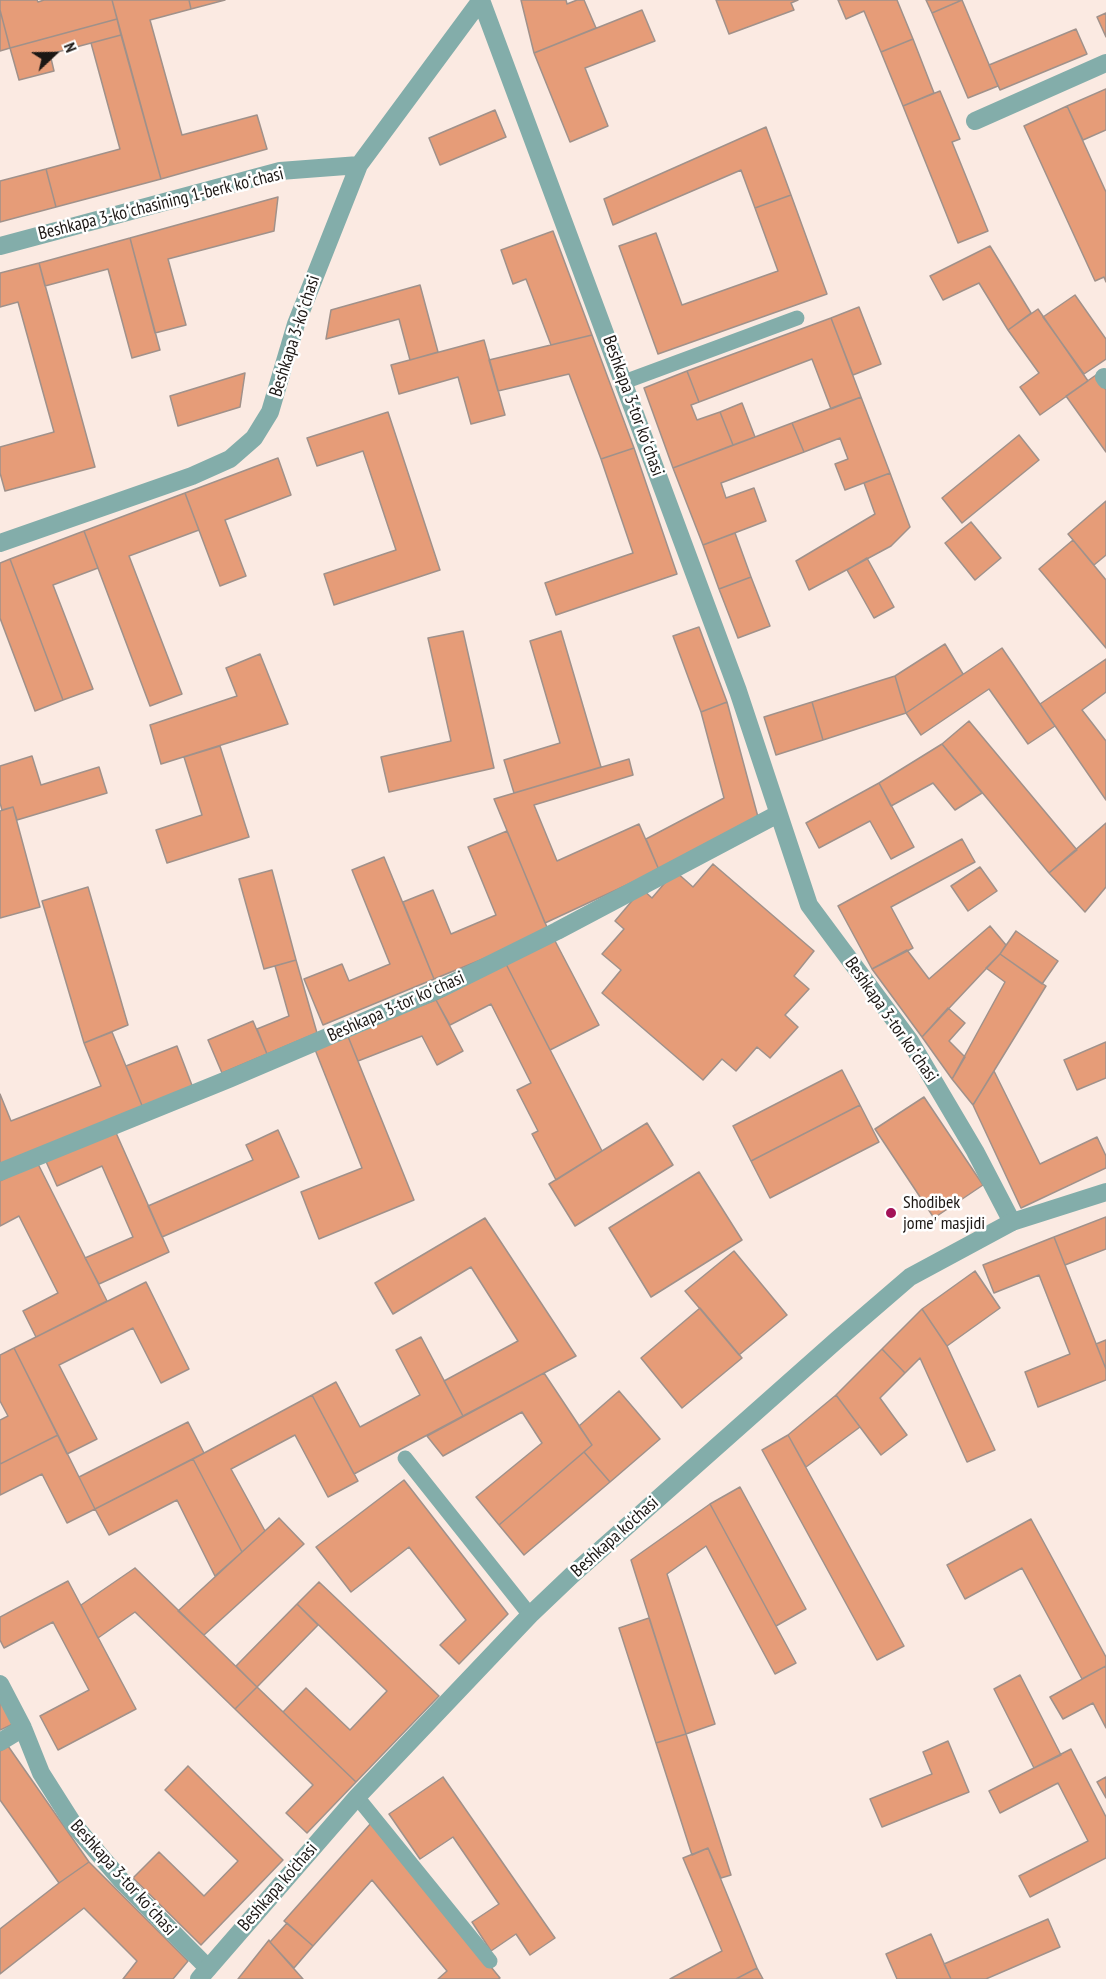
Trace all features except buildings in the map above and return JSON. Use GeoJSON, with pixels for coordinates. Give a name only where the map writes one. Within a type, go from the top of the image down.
{"type":"FeatureCollection","features":[{"type":"Feature","properties":{"kind":"street","name":"Beshkapa 3-koʻchasi"},"geometry":{"type":"LineString","coordinates":[[0,543],[192,476],[230,459],[254,438],[270,412],[296,324],[359,165],[481,0]]}},
{"type":"Feature","properties":{"kind":"street","name":"Beshkapa 3-tor koʻchasi"},"geometry":{"type":"LineString","coordinates":[[481,0],[738,692],[808,905],[910,1041],[975,1151],[1012,1222]]}},
{"type":"Feature","properties":{"kind":"street"},"geometry":{"type":"LineString","coordinates":[[975,121],[1106,63]]}},
{"type":"Feature","properties":{"kind":"street","name":"Beshkapa 3-koʻchasining 1-berk koʻchasi"},"geometry":{"type":"LineString","coordinates":[[0,246],[280,171],[359,165]]}},
{"type":"Feature","properties":{"kind":"street","name":"Beshkapa 3-tor koʻchasi"},"geometry":{"type":"LineString","coordinates":[[0,1172],[229,1079],[441,988],[557,931],[778,814]]}},
{"type":"Feature","properties":{"kind":"street","name":"Beshkapa ko'chasi"},"geometry":{"type":"LineString","coordinates":[[203,1974],[357,1797],[530,1615],[572,1575],[910,1277],[1012,1222],[1106,1192]]}},
{"type":"Feature","properties":{"kind":"street","name":"Beshkapa 3-tor koʻchasi"},"geometry":{"type":"LineString","coordinates":[[0,1684],[23,1728],[41,1773],[74,1826],[203,1974]]}},
{"type":"Feature","properties":{"kind":"street"},"geometry":{"type":"LineString","coordinates":[[0,1742],[23,1728]]}},
{"type":"Feature","properties":{"kind":"lane"},"geometry":{"type":"LineString","coordinates":[[624,382],[797,318]]}},
{"type":"Feature","properties":{"kind":"lane"},"geometry":{"type":"LineString","coordinates":[[405,1458],[530,1615]]}},
{"type":"Feature","properties":{"kind":"lane"},"geometry":{"type":"LineString","coordinates":[[357,1797],[490,1961]]}},
{"type":"Feature","properties":{"kind":"place","name":"Shodibek jome' masjidi"},"geometry":{"type":"Point","coordinates":[891,1213]}}]}
